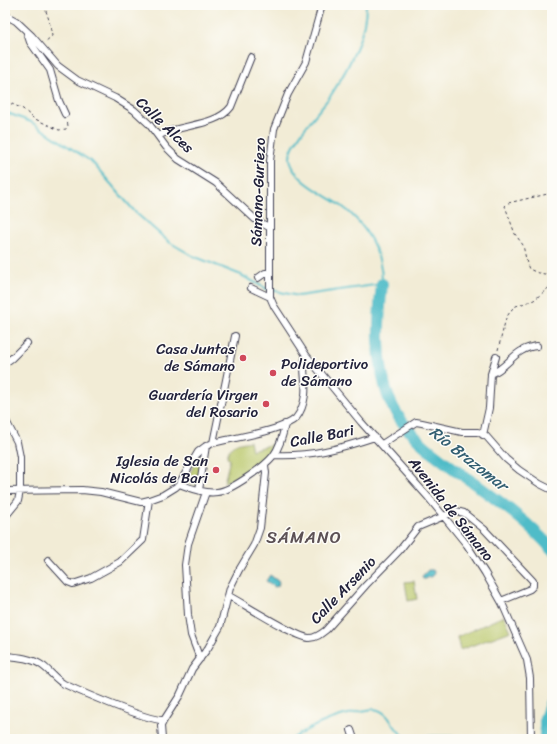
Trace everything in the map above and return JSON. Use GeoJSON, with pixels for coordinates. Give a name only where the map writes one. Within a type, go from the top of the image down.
{"type":"FeatureCollection","features":[{"type":"Feature","properties":{"kind":"street","name":"Sámano-Guriezo"},"geometry":{"type":"LineString","coordinates":[[322,5],[306,62],[288,94],[274,130],[270,162],[270,295],[274,306],[306,355],[375,437]]}},
{"type":"Feature","properties":{"kind":"street","name":"Calle Alces"},"geometry":{"type":"LineString","coordinates":[[5,15],[16,21],[27,31],[58,66],[77,80],[115,98],[134,110],[149,124],[166,147],[178,159],[216,183],[258,221],[269,227]]}},
{"type":"Feature","properties":{"kind":"street"},"geometry":{"type":"LineString","coordinates":[[27,31],[30,42],[50,70],[59,101],[65,114]]}},
{"type":"Feature","properties":{"kind":"street"},"geometry":{"type":"LineString","coordinates":[[158,136],[164,132],[203,123],[227,112],[231,107],[251,57]]}},
{"type":"Feature","properties":{"kind":"street"},"geometry":{"type":"LineString","coordinates":[[258,278],[269,273]]}},
{"type":"Feature","properties":{"kind":"street"},"geometry":{"type":"LineString","coordinates":[[251,288],[270,295]]}},
{"type":"Feature","properties":{"kind":"street"},"geometry":{"type":"LineString","coordinates":[[213,443],[235,336]]}},
{"type":"Feature","properties":{"kind":"street"},"geometry":{"type":"LineString","coordinates":[[5,363],[27,343]]}},
{"type":"Feature","properties":{"kind":"street"},"geometry":{"type":"LineString","coordinates":[[491,374],[499,371],[521,350],[537,346]]}},
{"type":"Feature","properties":{"kind":"street"},"geometry":{"type":"LineString","coordinates":[[5,491],[82,490],[101,492],[141,502],[168,492],[179,484],[193,459],[206,446],[285,424],[296,418],[303,403],[305,388],[304,365],[306,355]]}},
{"type":"Feature","properties":{"kind":"street"},"geometry":{"type":"LineString","coordinates":[[483,435],[489,408],[491,374],[496,357]]}},
{"type":"Feature","properties":{"kind":"street"},"geometry":{"type":"LineString","coordinates":[[5,419],[17,442],[20,457],[20,491],[18,501],[5,517]]}},
{"type":"Feature","properties":{"kind":"street"},"geometry":{"type":"LineString","coordinates":[[382,444],[416,422],[422,422],[462,432],[478,432],[491,441],[495,448],[519,470],[552,490]]}},
{"type":"Feature","properties":{"kind":"street"},"geometry":{"type":"LineString","coordinates":[[179,484],[206,492],[219,492],[226,490],[265,465],[274,455],[280,442],[285,424]]}},
{"type":"Feature","properties":{"kind":"street","name":"Avenida de Sámano"},"geometry":{"type":"LineString","coordinates":[[375,437],[467,545],[501,601],[527,660],[530,678],[531,739]]}},
{"type":"Feature","properties":{"kind":"street","name":"Calle Bari"},"geometry":{"type":"LineString","coordinates":[[274,455],[289,456],[334,450],[375,437]]}},
{"type":"Feature","properties":{"kind":"street"},"geometry":{"type":"LineString","coordinates":[[199,490],[206,446]]}},
{"type":"Feature","properties":{"kind":"street"},"geometry":{"type":"LineString","coordinates":[[162,739],[161,726],[180,695],[192,669],[208,648],[220,627],[230,588],[254,545],[260,528],[266,473],[265,465]]}},
{"type":"Feature","properties":{"kind":"street"},"geometry":{"type":"LineString","coordinates":[[200,659],[191,635],[188,615],[185,565],[188,544],[206,492]]}},
{"type":"Feature","properties":{"kind":"street"},"geometry":{"type":"LineString","coordinates":[[48,560],[68,582],[73,584],[91,578],[120,562],[143,540],[149,500]]}},
{"type":"Feature","properties":{"kind":"street","name":"Calle Arsenio"},"geometry":{"type":"LineString","coordinates":[[229,596],[290,630],[308,638],[319,635],[326,630],[399,551],[418,527],[456,511],[464,513],[484,529],[533,581],[533,586],[530,590],[501,601]]}},
{"type":"Feature","properties":{"kind":"street"},"geometry":{"type":"LineString","coordinates":[[5,656],[21,657],[34,661],[43,665],[62,683],[139,714],[159,721],[164,720]]}},
{"type":"Feature","properties":{"kind":"street"},"geometry":{"type":"LineString","coordinates":[[351,730],[354,739]]}},
{"type":"Feature","properties":{"kind":"path"},"geometry":{"type":"LineString","coordinates":[[40,46],[52,36],[44,5]]}},
{"type":"Feature","properties":{"kind":"path"},"geometry":{"type":"LineString","coordinates":[[5,103],[12,104],[23,109],[33,118],[59,130],[66,129],[68,126],[65,114]]}},
{"type":"Feature","properties":{"kind":"path"},"geometry":{"type":"LineString","coordinates":[[552,193],[508,203],[505,206],[514,234],[523,245],[525,260],[529,269],[538,274],[552,274]]}},
{"type":"Feature","properties":{"kind":"path"},"geometry":{"type":"LineString","coordinates":[[496,357],[506,318],[512,309],[516,306],[534,300],[552,285]]}},
{"type":"Feature","properties":{"kind":"green space"},"geometry":{"type":"Polygon","coordinates":[[[250,441],[252,450],[273,444],[270,450],[259,462],[245,472],[224,483],[230,459],[227,457],[228,452],[235,445],[250,441]]]}},
{"type":"Feature","properties":{"kind":"green space"},"geometry":{"type":"Polygon","coordinates":[[[201,455],[203,457],[198,484],[196,485],[187,482],[186,481],[199,456],[201,455]]]}},
{"type":"Feature","properties":{"kind":"green space"},"geometry":{"type":"Polygon","coordinates":[[[414,581],[417,599],[408,601],[405,582],[414,581]]]}},
{"type":"Feature","properties":{"kind":"green space"},"geometry":{"type":"Polygon","coordinates":[[[504,616],[511,631],[460,650],[457,637],[504,616]]]}},
{"type":"Feature","properties":{"kind":"water"},"geometry":{"type":"Polygon","coordinates":[[[428,570],[433,570],[433,576],[423,579],[422,576],[428,570]]]}},
{"type":"Feature","properties":{"kind":"water"},"geometry":{"type":"Polygon","coordinates":[[[270,575],[279,582],[278,586],[275,587],[266,581],[270,575]]]}},
{"type":"Feature","properties":{"kind":"waterway"},"geometry":{"type":"LineString","coordinates":[[5,112],[31,122],[92,162],[136,213],[169,242],[193,256],[241,275],[267,289],[298,296],[382,284],[382,272],[376,250],[364,229],[348,211],[302,179],[296,173],[290,158],[291,152],[300,135],[331,95],[350,63],[363,28],[366,5]]}},
{"type":"Feature","properties":{"kind":"waterway","name":"Río Brazomar"},"geometry":{"type":"LineString","coordinates":[[382,284],[379,326],[381,369],[388,396],[403,423],[423,444],[513,513],[543,539],[552,549]]}},
{"type":"Feature","properties":{"kind":"waterway","name":"Río Brazomar"},"geometry":{"type":"LineString","coordinates":[[545,739],[545,718],[552,699]]}},
{"type":"Feature","properties":{"kind":"waterway"},"geometry":{"type":"LineString","coordinates":[[292,739],[320,724],[352,713],[373,709],[384,713],[397,730],[401,734],[408,737],[450,736],[502,739]]}},
{"type":"Feature","properties":{"kind":"place","name":"Casa Juntas de Sámano"},"geometry":{"type":"Point","coordinates":[243,358]}},
{"type":"Feature","properties":{"kind":"place","name":"Polideportivo de Sámano"},"geometry":{"type":"Point","coordinates":[273,373]}},
{"type":"Feature","properties":{"kind":"place","name":"Guardería Virgen del Rosario"},"geometry":{"type":"Point","coordinates":[266,404]}},
{"type":"Feature","properties":{"kind":"place","name":"Iglesia de San Nicolás de Bari"},"geometry":{"type":"Point","coordinates":[216,470]}},
{"type":"Feature","properties":{"kind":"district","name":"SÁMANO"},"geometry":{"type":"Point","coordinates":[304,537]}}]}
